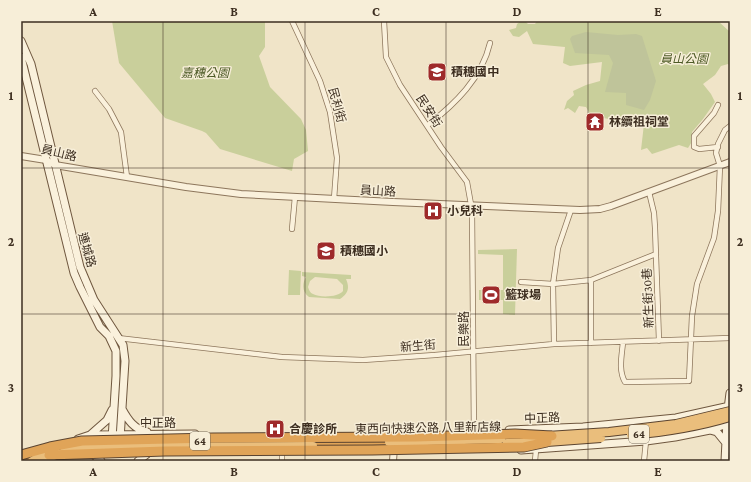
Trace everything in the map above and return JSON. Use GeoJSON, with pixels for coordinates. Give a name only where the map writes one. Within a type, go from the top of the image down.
{"type":"FeatureCollection","features":[{"type":"Feature","properties":{"kind":"highway","name":"東西向快速公路 八里新店線"},"geometry":{"type":"LineString","coordinates":[[32,461],[42,454],[55,449],[86,443],[414,442],[550,439],[670,431],[692,427],[729,415]]}},
{"type":"Feature","properties":{"kind":"highway"},"geometry":{"type":"LineString","coordinates":[[48,456],[82,441],[213,438],[415,437],[515,434],[550,439]]}},
{"type":"Feature","properties":{"kind":"highway"},"geometry":{"type":"LineString","coordinates":[[22,459],[48,456],[165,451],[372,450],[524,447],[550,439]]}},
{"type":"Feature","properties":{"kind":"highway"},"geometry":{"type":"LineString","coordinates":[[48,456],[79,446],[103,445],[394,449]]}},
{"type":"Feature","properties":{"kind":"main road","name":"連城路"},"geometry":{"type":"LineString","coordinates":[[21,41],[31,64],[68,221],[83,275],[94,300],[123,345],[125,361],[120,437],[115,455]]}},
{"type":"Feature","properties":{"kind":"main road","name":"連城路"},"geometry":{"type":"LineString","coordinates":[[21,58],[74,273],[100,327],[108,336],[116,351],[112,437],[115,455]]}},
{"type":"Feature","properties":{"kind":"main road"},"geometry":{"type":"LineString","coordinates":[[725,461],[730,394]]}},
{"type":"Feature","properties":{"kind":"main road"},"geometry":{"type":"LineString","coordinates":[[90,435],[107,420],[111,414],[114,402]]}},
{"type":"Feature","properties":{"kind":"main road"},"geometry":{"type":"LineString","coordinates":[[122,408],[128,420],[135,427],[142,431],[155,434]]}},
{"type":"Feature","properties":{"kind":"main road"},"geometry":{"type":"LineString","coordinates":[[394,449],[474,452],[536,450],[646,442],[710,430],[729,415]]}},
{"type":"Feature","properties":{"kind":"main road"},"geometry":{"type":"LineString","coordinates":[[394,449],[474,442],[620,434],[676,427],[729,415]]}},
{"type":"Feature","properties":{"kind":"main road","name":"中正路"},"geometry":{"type":"LineString","coordinates":[[22,459],[32,449],[71,442],[90,435],[120,437],[137,434],[394,434],[583,427],[676,418],[729,415]]}},
{"type":"Feature","properties":{"kind":"main road"},"geometry":{"type":"LineString","coordinates":[[710,430],[717,432],[726,443]]}},
{"type":"Feature","properties":{"kind":"main road"},"geometry":{"type":"LineString","coordinates":[[48,456],[69,454],[218,455],[282,448]]}},
{"type":"Feature","properties":{"kind":"main road"},"geometry":{"type":"LineString","coordinates":[[21,450],[32,449]]}},
{"type":"Feature","properties":{"kind":"main road"},"geometry":{"type":"LineString","coordinates":[[76,454],[91,451],[115,455]]}},
{"type":"Feature","properties":{"kind":"main road"},"geometry":{"type":"LineString","coordinates":[[138,461],[147,454]]}},
{"type":"Feature","properties":{"kind":"main road"},"geometry":{"type":"LineString","coordinates":[[94,455],[101,461]]}},
{"type":"Feature","properties":{"kind":"street","name":"民利街"},"geometry":{"type":"LineString","coordinates":[[292,21],[320,81],[330,112],[337,158],[334,200]]}},
{"type":"Feature","properties":{"kind":"street","name":"民安街"},"geometry":{"type":"LineString","coordinates":[[384,21],[386,57],[400,85],[441,147],[467,182],[472,206]]}},
{"type":"Feature","properties":{"kind":"street"},"geometry":{"type":"LineString","coordinates":[[428,126],[447,110],[468,88],[486,59],[490,43]]}},
{"type":"Feature","properties":{"kind":"street"},"geometry":{"type":"LineString","coordinates":[[95,91],[109,110],[121,132],[127,177]]}},
{"type":"Feature","properties":{"kind":"street"},"geometry":{"type":"LineString","coordinates":[[718,105],[714,113],[694,136],[693,143],[694,147],[699,149],[718,147]]}},
{"type":"Feature","properties":{"kind":"street"},"geometry":{"type":"LineString","coordinates":[[622,342],[620,368],[621,376],[625,382],[689,380],[692,316],[697,284],[714,238],[718,211],[720,166],[716,153],[725,130],[730,126]]}},
{"type":"Feature","properties":{"kind":"street","name":"員山路"},"geometry":{"type":"LineString","coordinates":[[21,156],[46,160],[55,165],[186,188],[219,192],[334,200],[571,210],[600,209],[730,162]]}},
{"type":"Feature","properties":{"kind":"street","name":"新生街30巷"},"geometry":{"type":"LineString","coordinates":[[649,192],[654,213],[660,341]]}},
{"type":"Feature","properties":{"kind":"street"},"geometry":{"type":"LineString","coordinates":[[292,229],[295,197]]}},
{"type":"Feature","properties":{"kind":"street","name":"民樂路"},"geometry":{"type":"LineString","coordinates":[[472,206],[474,452]]}},
{"type":"Feature","properties":{"kind":"street"},"geometry":{"type":"LineString","coordinates":[[554,344],[554,284],[558,248],[571,210]]}},
{"type":"Feature","properties":{"kind":"street"},"geometry":{"type":"LineString","coordinates":[[521,282],[554,284],[591,280],[656,254]]}},
{"type":"Feature","properties":{"kind":"street"},"geometry":{"type":"LineString","coordinates":[[591,280],[591,343]]}},
{"type":"Feature","properties":{"kind":"street","name":"新生街"},"geometry":{"type":"LineString","coordinates":[[108,336],[120,339],[145,340],[263,355],[320,359],[384,359],[554,344],[730,338]]}},
{"type":"Feature","properties":{"kind":"street"},"geometry":{"type":"LineString","coordinates":[[394,434],[394,461]]}},
{"type":"Feature","properties":{"kind":"street"},"geometry":{"type":"LineString","coordinates":[[644,461],[646,442]]}},
{"type":"Feature","properties":{"kind":"street"},"geometry":{"type":"LineString","coordinates":[[282,448],[282,461]]}},
{"type":"Feature","properties":{"kind":"street"},"geometry":{"type":"LineString","coordinates":[[535,461],[536,450]]}},
{"type":"Feature","properties":{"kind":"green space","name":"嘉穗公園"},"geometry":{"type":"Polygon","coordinates":[[[112,21],[265,21],[265,47],[259,56],[270,87],[301,119],[306,130],[308,151],[294,159],[292,171],[220,149],[206,133],[165,118],[119,63],[112,21]]]}},
{"type":"Feature","properties":{"kind":"green space","name":"員山公園"},"geometry":{"type":"Polygon","coordinates":[[[521,21],[525,21],[528,24],[535,24],[537,21],[718,21],[730,32],[730,66],[728,64],[721,66],[715,75],[703,84],[715,102],[692,132],[693,140],[688,148],[679,145],[652,154],[647,148],[641,150],[644,124],[638,115],[626,115],[616,120],[603,118],[594,121],[586,107],[579,106],[575,113],[568,108],[564,110],[567,101],[574,95],[573,91],[600,81],[602,62],[570,66],[563,63],[565,47],[533,44],[527,31],[519,37],[513,36],[509,30],[516,28],[517,24],[521,21]]]}},
{"type":"Feature","properties":{"kind":"green space"},"geometry":{"type":"Polygon","coordinates":[[[586,32],[618,35],[636,34],[642,36],[656,81],[650,100],[644,110],[626,105],[626,93],[605,92],[613,63],[609,55],[575,53],[570,39],[572,36],[586,32]]]}},
{"type":"Feature","properties":{"kind":"green space"},"geometry":{"type":"Polygon","coordinates":[[[517,249],[515,315],[503,314],[503,300],[479,300],[479,290],[503,290],[503,255],[478,254],[478,250],[517,249]]]}},
{"type":"Feature","properties":{"kind":"green space"},"geometry":{"type":"Polygon","coordinates":[[[289,270],[301,271],[300,295],[288,295],[289,270]]]}},
{"type":"Feature","properties":{"kind":"green space"},"geometry":{"type":"Polygon","coordinates":[[[302,272],[351,275],[351,279],[346,279],[348,290],[340,299],[309,297],[303,288],[306,277],[302,276],[302,272]],[[315,277],[310,281],[308,287],[309,290],[311,293],[320,296],[338,295],[343,291],[343,285],[337,279],[315,277]]]}},
{"type":"Feature","properties":{"kind":"place","name":"積穗國中"},"geometry":{"type":"Point","coordinates":[437,72]}},
{"type":"Feature","properties":{"kind":"place","name":"林續祖祠堂"},"geometry":{"type":"Point","coordinates":[595,122]}},
{"type":"Feature","properties":{"kind":"place","name":"小兒科"},"geometry":{"type":"Point","coordinates":[433,211]}},
{"type":"Feature","properties":{"kind":"place","name":"積穗國小"},"geometry":{"type":"Point","coordinates":[326,251]}},
{"type":"Feature","properties":{"kind":"place","name":"籃球場"},"geometry":{"type":"Point","coordinates":[491,295]}},
{"type":"Feature","properties":{"kind":"place","name":"合慶診所"},"geometry":{"type":"Point","coordinates":[275,429]}}]}
